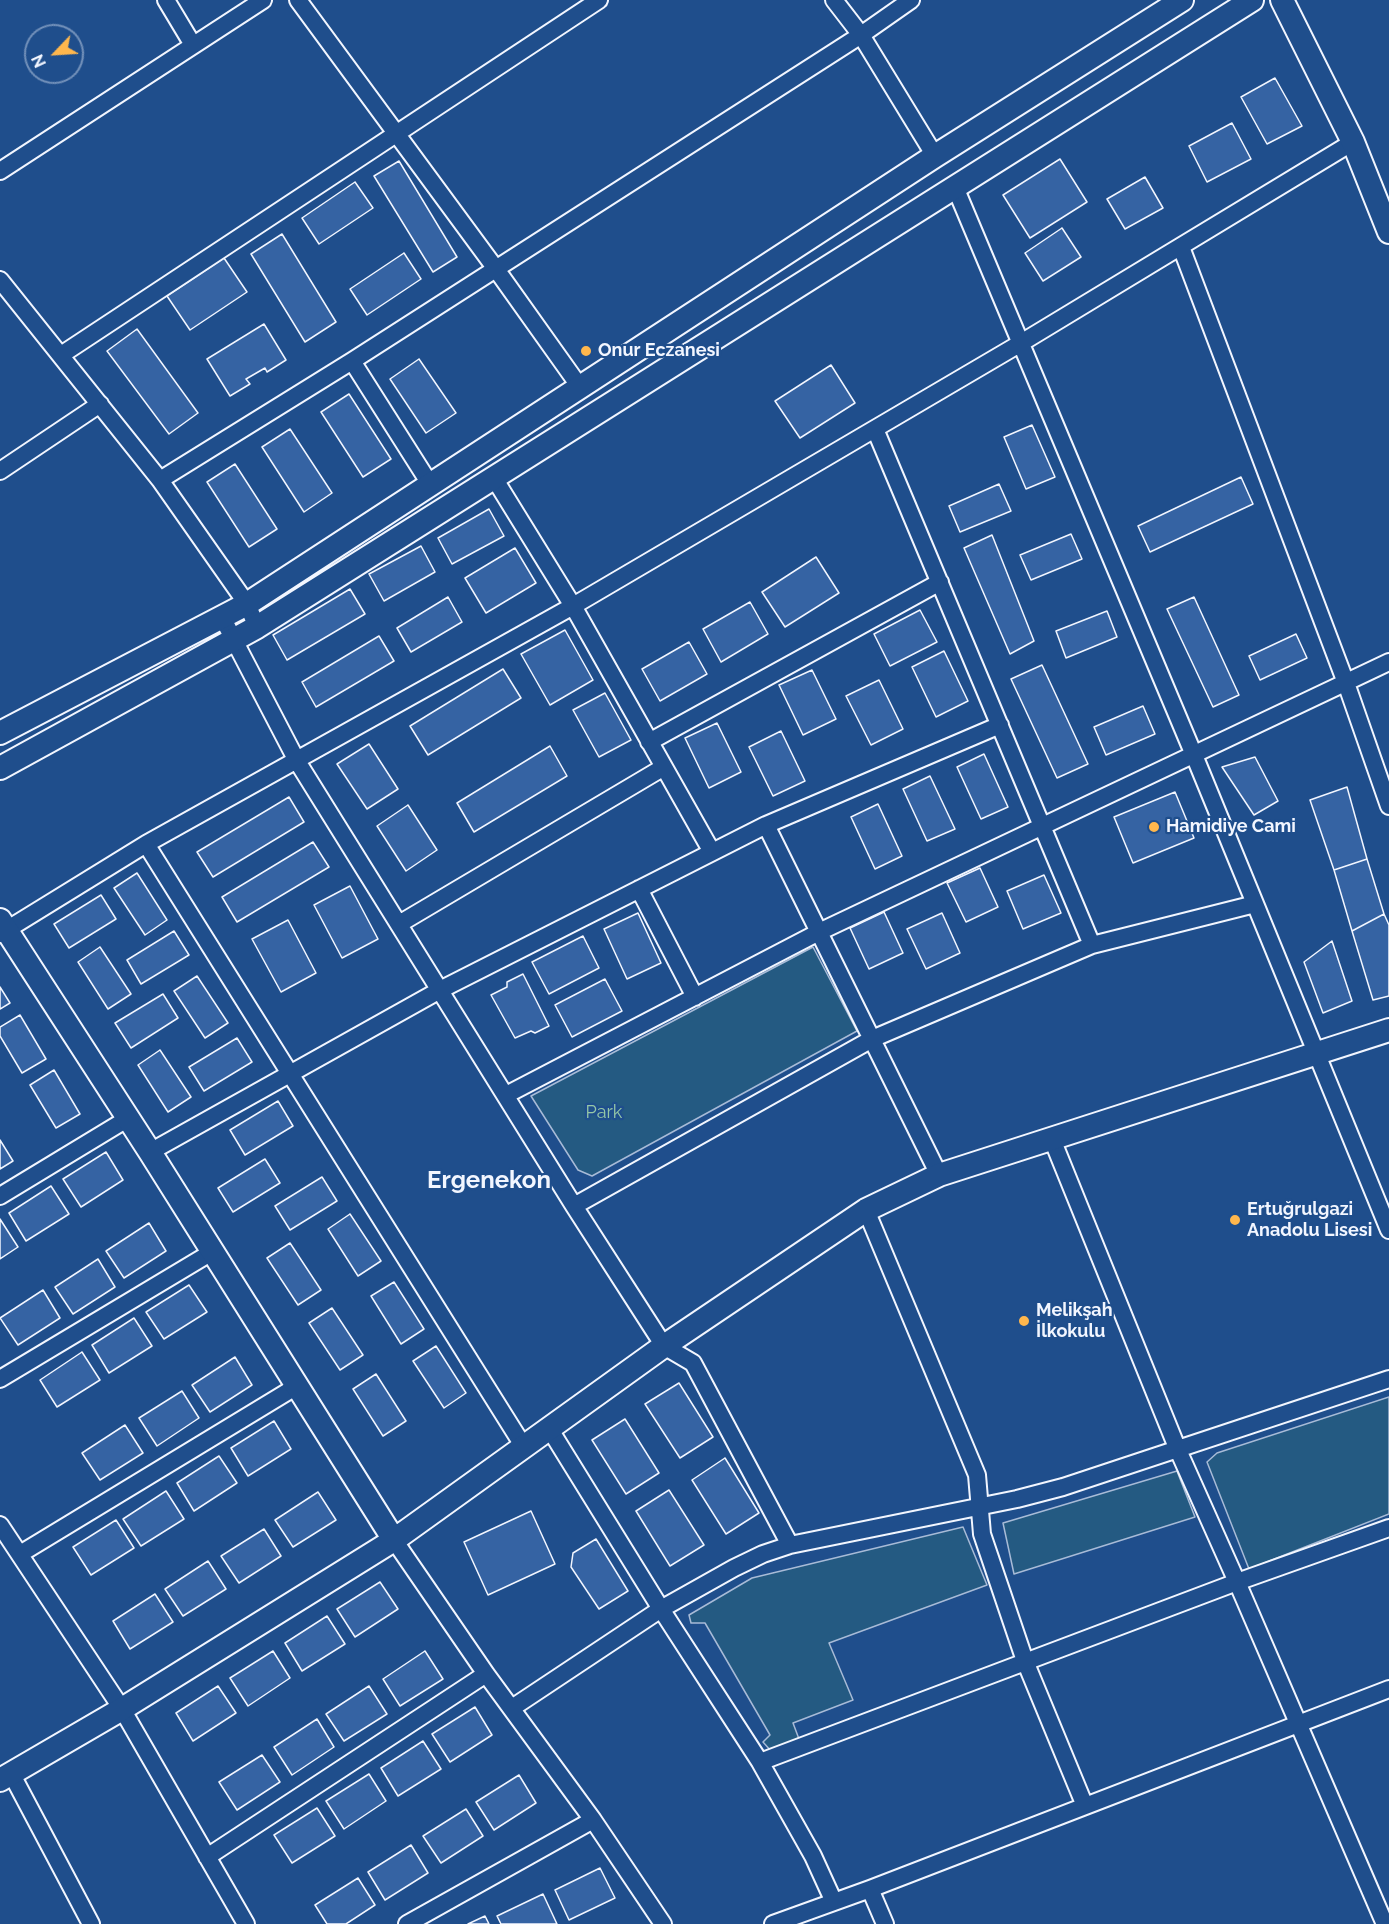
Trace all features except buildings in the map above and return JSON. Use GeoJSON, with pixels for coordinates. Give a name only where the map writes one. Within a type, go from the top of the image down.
{"type":"FeatureCollection","features":[{"type":"Feature","properties":{"kind":"main road"},"geometry":{"type":"LineString","coordinates":[[0,733],[246,604],[935,156],[1182,0]]}},
{"type":"Feature","properties":{"kind":"main road"},"geometry":{"type":"LineString","coordinates":[[0,768],[257,627],[1252,0]]}},
{"type":"Feature","properties":{"kind":"main road"},"geometry":{"type":"LineString","coordinates":[[1282,0],[1353,142],[1389,232]]}},
{"type":"Feature","properties":{"kind":"main road"},"geometry":{"type":"LineString","coordinates":[[2,928],[150,1152],[394,1540]]}},
{"type":"Feature","properties":{"kind":"main road"},"geometry":{"type":"LineString","coordinates":[[6,1776],[122,1709],[394,1540],[664,1346],[866,1210],[939,1176],[1389,1030]]}},
{"type":"Feature","properties":{"kind":"street"},"geometry":{"type":"LineString","coordinates":[[166,0],[192,45]]}},
{"type":"Feature","properties":{"kind":"street"},"geometry":{"type":"LineString","coordinates":[[0,171],[263,0]]}},
{"type":"Feature","properties":{"kind":"street"},"geometry":{"type":"LineString","coordinates":[[298,0],[580,387]]}},
{"type":"Feature","properties":{"kind":"street"},"geometry":{"type":"LineString","coordinates":[[61,355],[398,135],[599,0]]}},
{"type":"Feature","properties":{"kind":"street"},"geometry":{"type":"LineString","coordinates":[[834,0],[861,35],[935,156]]}},
{"type":"Feature","properties":{"kind":"street"},"geometry":{"type":"LineString","coordinates":[[160,480],[352,362],[861,35],[911,0]]}},
{"type":"Feature","properties":{"kind":"street"},"geometry":{"type":"LineString","coordinates":[[2,928],[146,844],[573,606],[1021,343],[1353,142]]}},
{"type":"Feature","properties":{"kind":"street"},"geometry":{"type":"LineString","coordinates":[[955,187],[1194,755],[1389,1230]]}},
{"type":"Feature","properties":{"kind":"street"},"geometry":{"type":"LineString","coordinates":[[1181,247],[1346,682],[1389,806]]}},
{"type":"Feature","properties":{"kind":"street"},"geometry":{"type":"LineString","coordinates":[[0,280],[160,480],[246,604],[257,627]]}},
{"type":"Feature","properties":{"kind":"street"},"geometry":{"type":"LineString","coordinates":[[352,362],[430,484]]}},
{"type":"Feature","properties":{"kind":"street"},"geometry":{"type":"LineString","coordinates":[[0,471],[100,404]]}},
{"type":"Feature","properties":{"kind":"street"},"geometry":{"type":"LineString","coordinates":[[875,429],[1092,945]]}},
{"type":"Feature","properties":{"kind":"street"},"geometry":{"type":"LineString","coordinates":[[494,478],[573,606],[711,852]]}},
{"type":"Feature","properties":{"kind":"street"},"geometry":{"type":"LineString","coordinates":[[650,742],[940,582]]}},
{"type":"Feature","properties":{"kind":"street"},"geometry":{"type":"LineString","coordinates":[[222,617],[297,761],[574,1206],[664,1346],[693,1363],[790,1545]]}},
{"type":"Feature","properties":{"kind":"street"},"geometry":{"type":"LineString","coordinates":[[506,1095],[819,932],[1389,662]]}},
{"type":"Feature","properties":{"kind":"street"},"geometry":{"type":"LineString","coordinates":[[150,1152],[440,990],[711,852],[766,825],[1000,725]]}},
{"type":"Feature","properties":{"kind":"street"},"geometry":{"type":"LineString","coordinates":[[399,924],[664,767]]}},
{"type":"Feature","properties":{"kind":"street"},"geometry":{"type":"LineString","coordinates":[[766,825],[939,1176]]}},
{"type":"Feature","properties":{"kind":"street"},"geometry":{"type":"LineString","coordinates":[[146,844],[524,1447]]}},
{"type":"Feature","properties":{"kind":"street"},"geometry":{"type":"LineString","coordinates":[[639,889],[695,997]]}},
{"type":"Feature","properties":{"kind":"street"},"geometry":{"type":"LineString","coordinates":[[574,1206],[872,1040],[1092,945],[1255,904]]}},
{"type":"Feature","properties":{"kind":"street"},"geometry":{"type":"LineString","coordinates":[[0,1196],[127,1119]]}},
{"type":"Feature","properties":{"kind":"street"},"geometry":{"type":"LineString","coordinates":[[1052,1139],[1178,1450],[1383,1923]]}},
{"type":"Feature","properties":{"kind":"street"},"geometry":{"type":"LineString","coordinates":[[866,1210],[977,1475],[982,1534],[1025,1661],[1085,1806]]}},
{"type":"Feature","properties":{"kind":"street"},"geometry":{"type":"LineString","coordinates":[[0,1378],[212,1252]]}},
{"type":"Feature","properties":{"kind":"street"},"geometry":{"type":"LineString","coordinates":[[512,1708],[661,1610],[734,1568],[790,1545],[1063,1487],[1389,1379]]}},
{"type":"Feature","properties":{"kind":"street"},"geometry":{"type":"LineString","coordinates":[[20,1554],[297,1386]]}},
{"type":"Feature","properties":{"kind":"street"},"geometry":{"type":"LineString","coordinates":[[549,1428],[661,1610],[760,1762],[813,1856],[834,1902]]}},
{"type":"Feature","properties":{"kind":"street"},"geometry":{"type":"LineString","coordinates":[[760,1762],[1237,1582],[1389,1528]]}},
{"type":"Feature","properties":{"kind":"street"},"geometry":{"type":"LineString","coordinates":[[2,1534],[20,1554],[122,1709],[246,1924]]}},
{"type":"Feature","properties":{"kind":"street"},"geometry":{"type":"LineString","coordinates":[[394,1540],[486,1674],[593,1820],[663,1924]]}},
{"type":"Feature","properties":{"kind":"street"},"geometry":{"type":"LineString","coordinates":[[207,1857],[486,1674]]}},
{"type":"Feature","properties":{"kind":"street"},"geometry":{"type":"LineString","coordinates":[[773,1924],[1389,1689]]}},
{"type":"Feature","properties":{"kind":"street"},"geometry":{"type":"LineString","coordinates":[[6,1776],[92,1924]]}},
{"type":"Feature","properties":{"kind":"street"},"geometry":{"type":"LineString","coordinates":[[407,1924],[593,1820]]}},
{"type":"Feature","properties":{"kind":"street"},"geometry":{"type":"LineString","coordinates":[[870,1888],[885,1924]]}},
{"type":"Feature","properties":{"kind":"green space","name":"Park"},"geometry":{"type":"Polygon","coordinates":[[[813,947],[857,1031],[592,1176],[578,1170],[531,1096],[813,947]]]}},
{"type":"Feature","properties":{"kind":"green space"},"geometry":{"type":"Polygon","coordinates":[[[1389,1397],[1389,1514],[1249,1569],[1207,1462],[1217,1453],[1389,1397]]]}},
{"type":"Feature","properties":{"kind":"green space"},"geometry":{"type":"Polygon","coordinates":[[[1177,1471],[1195,1517],[1014,1574],[1003,1523],[1177,1471]]]}},
{"type":"Feature","properties":{"kind":"green space"},"geometry":{"type":"Polygon","coordinates":[[[963,1527],[987,1585],[829,1643],[853,1700],[793,1723],[799,1739],[771,1751],[763,1742],[770,1735],[705,1623],[691,1623],[689,1615],[752,1578],[963,1527]]]}},
{"type":"Feature","properties":{"kind":"place","name":"Onur Eczanesi"},"geometry":{"type":"Point","coordinates":[586,351]}},
{"type":"Feature","properties":{"kind":"place","name":"Hamidiye Cami"},"geometry":{"type":"Point","coordinates":[1154,827]}},
{"type":"Feature","properties":{"kind":"place","name":"Ertuğrulgazi Anadolu Lisesi"},"geometry":{"type":"Point","coordinates":[1235,1220]}},
{"type":"Feature","properties":{"kind":"place","name":"Melikşah İlkokulu"},"geometry":{"type":"Point","coordinates":[1024,1321]}},
{"type":"Feature","properties":{"kind":"district","name":"Ergenekon"},"geometry":{"type":"Point","coordinates":[489,1181]}}]}
